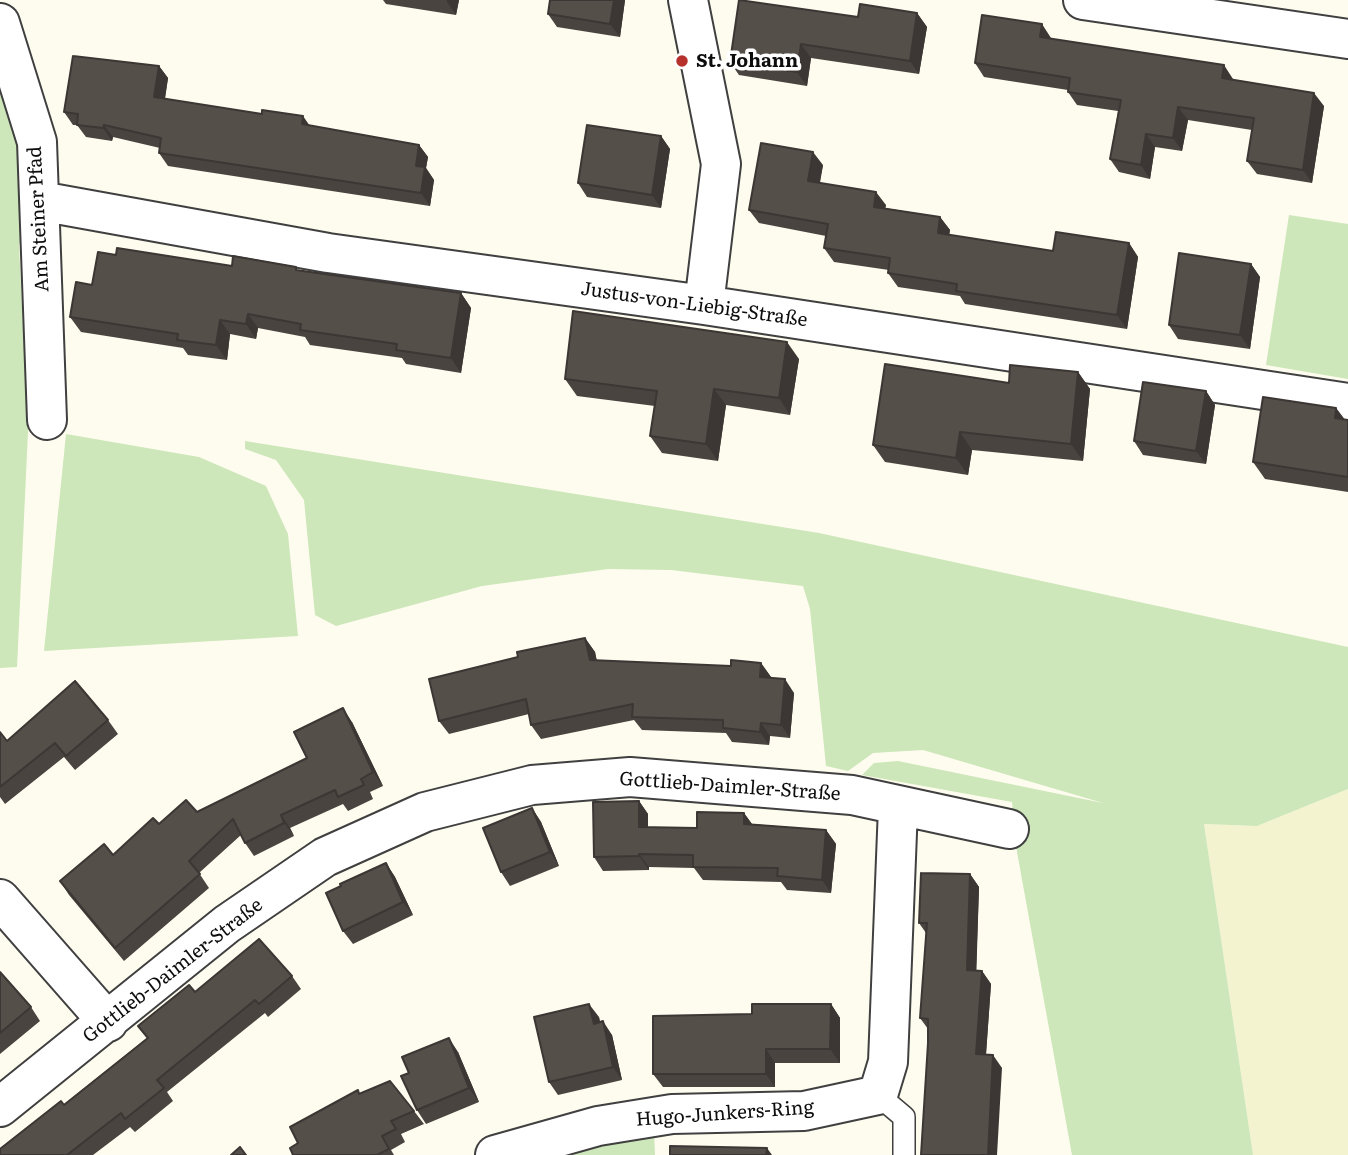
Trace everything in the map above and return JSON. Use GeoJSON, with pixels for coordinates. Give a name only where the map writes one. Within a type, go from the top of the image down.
{"type":"FeatureCollection","features":[{"type":"Feature","properties":{"kind":"street"},"geometry":{"type":"LineString","coordinates":[[688,0],[721,164],[704,305]]}},
{"type":"Feature","properties":{"kind":"street"},"geometry":{"type":"LineString","coordinates":[[1083,0],[1348,39]]}},
{"type":"Feature","properties":{"kind":"street","name":"Am Steiner Pfad"},"geometry":{"type":"LineString","coordinates":[[0,23],[37,142],[47,420]]}},
{"type":"Feature","properties":{"kind":"street","name":"Justus-von-Liebig-Straße"},"geometry":{"type":"LineString","coordinates":[[40,201],[328,253],[704,305],[1348,403]]}},
{"type":"Feature","properties":{"kind":"street","name":"Gottlieb-Daimler-Straße"},"geometry":{"type":"LineString","coordinates":[[0,1107],[227,924],[325,857],[425,813],[532,785],[630,777],[852,795],[1009,829]]}},
{"type":"Feature","properties":{"kind":"street"},"geometry":{"type":"LineString","coordinates":[[878,1095],[888,1062],[898,807]]}},
{"type":"Feature","properties":{"kind":"street"},"geometry":{"type":"LineString","coordinates":[[0,899],[108,1022]]}},
{"type":"Feature","properties":{"kind":"street","name":"Hugo-Junkers-Ring"},"geometry":{"type":"LineString","coordinates":[[495,1155],[598,1126],[672,1114],[804,1111],[878,1095]]}},
{"type":"Feature","properties":{"kind":"lane"},"geometry":{"type":"LineString","coordinates":[[878,1095],[904,1117],[904,1155]]}},
{"type":"Feature","properties":{"kind":"green space"},"geometry":{"type":"Polygon","coordinates":[[[0,23],[40,201],[19,245],[28,432],[17,667],[0,668],[0,23]]]}},
{"type":"Feature","properties":{"kind":"green space"},"geometry":{"type":"Polygon","coordinates":[[[1289,215],[1348,224],[1348,379],[1266,365],[1289,215]]]}},
{"type":"Feature","properties":{"kind":"green space"},"geometry":{"type":"Polygon","coordinates":[[[66,434],[199,457],[266,486],[288,534],[298,636],[44,651],[66,434]]]}},
{"type":"Feature","properties":{"kind":"green space"},"geometry":{"type":"Polygon","coordinates":[[[245,441],[819,533],[1348,647],[1348,789],[1257,826],[1204,824],[1253,1155],[1072,1155],[1017,852],[1012,802],[862,775],[874,763],[898,761],[1103,803],[923,750],[873,753],[848,771],[826,766],[810,609],[803,586],[671,570],[608,569],[482,586],[336,626],[315,615],[304,500],[276,460],[245,449],[245,441]]]}},
{"type":"Feature","properties":{"kind":"green space"},"geometry":{"type":"Polygon","coordinates":[[[1348,789],[1348,1155],[1253,1155],[1204,824],[1257,826],[1348,789]]]}},
{"type":"Feature","properties":{"kind":"green space"},"geometry":{"type":"Polygon","coordinates":[[[654,1131],[655,1155],[545,1155],[654,1131]]]}},
{"type":"Feature","properties":{"kind":"building"},"geometry":{"type":"Polygon","coordinates":[[[550,0],[614,0],[610,24],[548,14],[550,0]]]}},
{"type":"Feature","properties":{"kind":"building"},"geometry":{"type":"Polygon","coordinates":[[[739,0],[858,17],[860,4],[917,13],[910,61],[801,44],[797,72],[730,62],[739,0]]]}},
{"type":"Feature","properties":{"kind":"building"},"geometry":{"type":"Polygon","coordinates":[[[982,15],[1042,24],[1040,37],[1224,65],[1222,78],[1314,93],[1303,170],[1247,161],[1254,118],[1178,107],[1173,138],[1146,134],[1141,165],[1110,159],[1121,100],[1068,92],[1070,78],[975,63],[982,15]]]}},
{"type":"Feature","properties":{"kind":"building"},"geometry":{"type":"Polygon","coordinates":[[[73,56],[159,66],[154,97],[262,114],[262,110],[303,116],[302,124],[419,145],[416,166],[425,167],[421,193],[159,153],[161,138],[104,125],[103,128],[77,125],[78,114],[64,112],[73,56]]]}},
{"type":"Feature","properties":{"kind":"building"},"geometry":{"type":"Polygon","coordinates":[[[587,125],[661,136],[652,195],[578,183],[587,125]]]}},
{"type":"Feature","properties":{"kind":"building"},"geometry":{"type":"Polygon","coordinates":[[[761,143],[813,152],[808,181],[876,192],[874,207],[940,217],[938,233],[1053,251],[1056,232],[1129,243],[1117,315],[956,291],[957,284],[888,273],[890,258],[824,248],[828,224],[749,210],[761,143]]]}},
{"type":"Feature","properties":{"kind":"building"},"geometry":{"type":"Polygon","coordinates":[[[117,248],[232,266],[233,256],[296,267],[296,270],[461,293],[451,358],[396,350],[397,344],[300,330],[301,324],[248,314],[246,324],[220,320],[216,345],[177,340],[178,334],[70,317],[76,282],[92,285],[98,252],[116,255],[117,248]]]}},
{"type":"Feature","properties":{"kind":"building"},"geometry":{"type":"Polygon","coordinates":[[[1179,253],[1251,264],[1240,335],[1169,325],[1179,253]]]}},
{"type":"Feature","properties":{"kind":"building"},"geometry":{"type":"Polygon","coordinates":[[[573,311],[787,342],[779,398],[714,389],[706,444],[650,436],[657,391],[565,379],[573,311]]]}},
{"type":"Feature","properties":{"kind":"building"},"geometry":{"type":"Polygon","coordinates":[[[885,364],[1009,383],[1010,365],[1078,372],[1071,444],[960,432],[956,458],[873,445],[885,364]]]}},
{"type":"Feature","properties":{"kind":"building"},"geometry":{"type":"Polygon","coordinates":[[[1143,382],[1206,391],[1196,451],[1134,441],[1143,382]]]}},
{"type":"Feature","properties":{"kind":"building"},"geometry":{"type":"Polygon","coordinates":[[[1263,397],[1336,408],[1335,418],[1348,420],[1348,477],[1253,462],[1263,397]]]}},
{"type":"Feature","properties":{"kind":"building"},"geometry":{"type":"Polygon","coordinates":[[[585,638],[590,660],[731,666],[731,660],[761,663],[760,677],[785,679],[781,725],[761,723],[760,732],[723,728],[723,720],[632,717],[633,704],[531,725],[526,699],[439,721],[429,679],[518,657],[517,652],[585,638]]]}},
{"type":"Feature","properties":{"kind":"building"},"geometry":{"type":"Polygon","coordinates":[[[75,681],[108,720],[66,756],[55,743],[0,787],[0,732],[7,741],[75,681]]]}},
{"type":"Feature","properties":{"kind":"building"},"geometry":{"type":"Polygon","coordinates":[[[343,708],[373,772],[361,779],[364,785],[338,797],[335,790],[281,815],[284,823],[245,843],[233,819],[189,861],[200,874],[115,948],[60,881],[104,844],[113,855],[153,818],[159,824],[186,800],[197,812],[307,758],[294,732],[343,708]]]}},
{"type":"Feature","properties":{"kind":"building"},"geometry":{"type":"Polygon","coordinates":[[[639,801],[639,827],[697,828],[697,812],[744,813],[744,824],[826,830],[822,880],[777,876],[778,868],[693,867],[693,855],[594,857],[593,802],[639,801]]]}},
{"type":"Feature","properties":{"kind":"building"},"geometry":{"type":"Polygon","coordinates":[[[532,808],[550,852],[501,872],[483,828],[532,808]]]}},
{"type":"Feature","properties":{"kind":"building"},"geometry":{"type":"Polygon","coordinates":[[[386,863],[403,902],[343,931],[326,893],[386,863]]]}},
{"type":"Feature","properties":{"kind":"building"},"geometry":{"type":"Polygon","coordinates":[[[921,873],[970,874],[967,970],[982,971],[976,1054],[993,1055],[988,1155],[921,1155],[928,1019],[920,1018],[927,923],[919,923],[921,873]]]}},
{"type":"Feature","properties":{"kind":"building"},"geometry":{"type":"Polygon","coordinates":[[[259,939],[292,976],[259,1004],[255,1000],[157,1080],[164,1088],[125,1119],[121,1113],[67,1155],[0,1155],[0,1149],[61,1101],[64,1105],[148,1038],[138,1026],[189,985],[195,992],[259,939]]]}},
{"type":"Feature","properties":{"kind":"building"},"geometry":{"type":"Polygon","coordinates":[[[0,972],[31,1007],[0,1033],[0,972]]]}},
{"type":"Feature","properties":{"kind":"building"},"geometry":{"type":"Polygon","coordinates":[[[589,1004],[594,1024],[603,1021],[613,1067],[549,1082],[534,1017],[589,1004]]]}},
{"type":"Feature","properties":{"kind":"building"},"geometry":{"type":"Polygon","coordinates":[[[752,1004],[831,1004],[830,1049],[766,1049],[766,1074],[653,1074],[653,1016],[752,1014],[752,1004]]]}},
{"type":"Feature","properties":{"kind":"building"},"geometry":{"type":"Polygon","coordinates":[[[449,1038],[469,1088],[417,1110],[401,1076],[409,1073],[402,1057],[449,1038]]]}},
{"type":"Feature","properties":{"kind":"building"},"geometry":{"type":"Polygon","coordinates":[[[390,1081],[414,1111],[391,1121],[396,1129],[382,1136],[389,1149],[377,1155],[293,1155],[290,1148],[298,1143],[290,1127],[358,1090],[359,1094],[390,1081]]]}},
{"type":"Feature","properties":{"kind":"building"},"geometry":{"type":"Polygon","coordinates":[[[670,1146],[767,1148],[766,1155],[670,1155],[670,1146]]]}},
{"type":"Feature","properties":{"kind":"building"},"geometry":{"type":"Polygon","coordinates":[[[240,1147],[246,1155],[231,1155],[240,1147]]]}},
{"type":"Feature","properties":{"kind":"place","name":"St. Johann"},"geometry":{"type":"Point","coordinates":[682,61]}}]}
